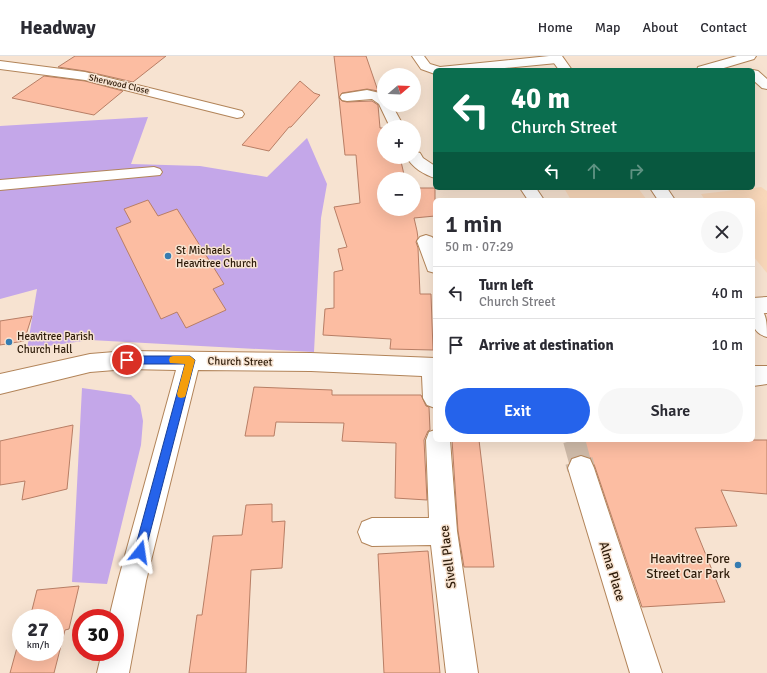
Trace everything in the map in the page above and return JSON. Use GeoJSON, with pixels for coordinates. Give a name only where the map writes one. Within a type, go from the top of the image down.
{"type":"FeatureCollection","features":[{"type":"Feature","properties":{"kind":"street"},"geometry":{"type":"LineString","coordinates":[[418,56],[422,64],[428,69],[433,70]]}},
{"type":"Feature","properties":{"kind":"street"},"geometry":{"type":"LineString","coordinates":[[710,68],[750,56]]}},
{"type":"Feature","properties":{"kind":"street"},"geometry":{"type":"LineString","coordinates":[[462,68],[556,58],[564,68]]}},
{"type":"Feature","properties":{"kind":"street"},"geometry":{"type":"LineString","coordinates":[[736,60],[746,68]]}},
{"type":"Feature","properties":{"kind":"street","name":"Sherwood Close"},"geometry":{"type":"LineString","coordinates":[[0,65],[90,77],[237,114]]}},
{"type":"Feature","properties":{"kind":"street"},"geometry":{"type":"LineString","coordinates":[[755,76],[767,85]]}},
{"type":"Feature","properties":{"kind":"street"},"geometry":{"type":"LineString","coordinates":[[347,97],[374,94],[377,96]]}},
{"type":"Feature","properties":{"kind":"street"},"geometry":{"type":"LineString","coordinates":[[421,163],[433,172]]}},
{"type":"Feature","properties":{"kind":"street"},"geometry":{"type":"LineString","coordinates":[[0,185],[154,172]]}},
{"type":"Feature","properties":{"kind":"street"},"geometry":{"type":"LineString","coordinates":[[426,241],[433,260]]}},
{"type":"Feature","properties":{"kind":"street"},"geometry":{"type":"LineString","coordinates":[[755,306],[767,305]]}},
{"type":"Feature","properties":{"kind":"street"},"geometry":{"type":"LineString","coordinates":[[755,314],[767,329]]}},
{"type":"Feature","properties":{"kind":"street","name":"Church Street"},"geometry":{"type":"LineString","coordinates":[[0,384],[90,363],[127,360],[311,362],[433,367]]}},
{"type":"Feature","properties":{"kind":"street"},"geometry":{"type":"LineString","coordinates":[[113,673],[132,581],[190,360]]}},
{"type":"Feature","properties":{"kind":"street"},"geometry":{"type":"LineString","coordinates":[[755,376],[767,376]]}},
{"type":"Feature","properties":{"kind":"street","name":"Sivell Place"},"geometry":{"type":"LineString","coordinates":[[438,442],[443,531],[462,673]]}},
{"type":"Feature","properties":{"kind":"street","name":"Alma Place"},"geometry":{"type":"LineString","coordinates":[[581,468],[646,673]]}},
{"type":"Feature","properties":{"kind":"street"},"geometry":{"type":"LineString","coordinates":[[372,532],[443,531]]}},
{"type":"Feature","properties":{"kind":"shaded area"},"geometry":{"type":"Polygon","coordinates":[[[148,117],[131,164],[200,166],[267,177],[307,138],[327,184],[321,218],[314,352],[90,340],[27,349],[37,289],[0,299],[0,126],[148,117]]]}},
{"type":"Feature","properties":{"kind":"shaded area"},"geometry":{"type":"Polygon","coordinates":[[[761,187],[767,191],[767,273],[755,258],[755,198],[704,198],[701,194],[735,190],[755,190],[755,188],[761,187]]]}},
{"type":"Feature","properties":{"kind":"shaded area"},"geometry":{"type":"Polygon","coordinates":[[[565,190],[640,190],[646,198],[570,198],[565,190]]]}},
{"type":"Feature","properties":{"kind":"shaded area"},"geometry":{"type":"Polygon","coordinates":[[[82,388],[131,395],[140,405],[143,421],[141,445],[107,584],[72,582],[82,388]]]}},
{"type":"Feature","properties":{"kind":"building"},"geometry":{"type":"Polygon","coordinates":[[[75,56],[166,56],[133,82],[85,71],[58,67],[75,56]]]}},
{"type":"Feature","properties":{"kind":"building"},"geometry":{"type":"Polygon","coordinates":[[[334,56],[366,56],[377,91],[367,89],[342,93],[339,98],[334,56]]]}},
{"type":"Feature","properties":{"kind":"building"},"geometry":{"type":"Polygon","coordinates":[[[44,76],[85,81],[123,91],[94,115],[12,98],[44,76]]]}},
{"type":"Feature","properties":{"kind":"building"},"geometry":{"type":"Polygon","coordinates":[[[300,81],[314,93],[320,95],[291,127],[289,127],[269,151],[242,145],[300,81]]]}},
{"type":"Feature","properties":{"kind":"building"},"geometry":{"type":"Polygon","coordinates":[[[339,98],[342,101],[347,102],[372,101],[377,104],[379,120],[377,120],[377,164],[402,164],[403,172],[377,172],[377,216],[421,216],[421,188],[433,188],[433,190],[435,190],[435,198],[433,198],[433,216],[414,218],[418,238],[416,242],[418,248],[420,294],[431,294],[433,350],[390,349],[391,339],[323,335],[325,309],[334,308],[334,272],[343,270],[338,249],[347,247],[334,207],[360,203],[356,155],[345,155],[339,98]]]}},
{"type":"Feature","properties":{"kind":"building","name":"St Michaels Heavitree Church"},"geometry":{"type":"Polygon","coordinates":[[[148,200],[158,216],[177,209],[224,284],[213,289],[226,310],[186,328],[177,312],[161,319],[116,228],[131,222],[124,209],[148,200]]]}},
{"type":"Feature","properties":{"kind":"building","name":"Heavitree Parish Church Hall"},"geometry":{"type":"Polygon","coordinates":[[[32,316],[24,341],[0,345],[0,321],[32,316]]]}},
{"type":"Feature","properties":{"kind":"building"},"geometry":{"type":"Polygon","coordinates":[[[254,387],[332,390],[332,395],[421,395],[426,406],[429,407],[430,430],[428,431],[424,440],[427,500],[395,498],[396,443],[342,441],[344,423],[276,422],[274,436],[245,436],[254,387]]]}},
{"type":"Feature","properties":{"kind":"building"},"geometry":{"type":"Polygon","coordinates":[[[73,425],[67,489],[22,500],[25,481],[0,485],[0,441],[73,425]]]}},
{"type":"Feature","properties":{"kind":"building"},"geometry":{"type":"Polygon","coordinates":[[[755,440],[767,440],[767,494],[721,490],[737,526],[695,528],[725,602],[642,607],[595,467],[591,458],[585,456],[582,442],[755,442],[755,440]]]}},
{"type":"Feature","properties":{"kind":"building"},"geometry":{"type":"Polygon","coordinates":[[[452,442],[479,442],[494,567],[464,567],[458,531],[452,442]]]}},
{"type":"Feature","properties":{"kind":"building"},"geometry":{"type":"Polygon","coordinates":[[[272,504],[272,522],[285,521],[282,568],[251,570],[246,673],[189,673],[197,615],[202,615],[213,536],[242,535],[246,505],[272,504]]]}},
{"type":"Feature","properties":{"kind":"building"},"geometry":{"type":"Polygon","coordinates":[[[428,551],[440,673],[384,673],[378,554],[428,551]]]}},
{"type":"Feature","properties":{"kind":"building"},"geometry":{"type":"Polygon","coordinates":[[[79,586],[74,609],[72,609],[69,629],[65,630],[64,634],[64,609],[32,609],[37,590],[79,586]]]}},
{"type":"Feature","properties":{"kind":"building"},"geometry":{"type":"Polygon","coordinates":[[[13,661],[57,661],[54,673],[10,673],[13,661]]]}},
{"type":"Feature","properties":{"kind":"tunnel"},"geometry":{"type":"LineString","coordinates":[[575,442],[580,462]]}},
{"type":"Feature","properties":{"kind":"tunnel"},"geometry":{"type":"LineString","coordinates":[[579,461],[581,468]]}},
{"type":"Feature","properties":{"kind":"slow traffic"},"geometry":{"type":"LineString","coordinates":[[173,360],[190,360],[181,394]]}},
{"type":"Feature","properties":{"kind":"place","name":"St Michaels Heavitree Church"},"geometry":{"type":"Point","coordinates":[168,256]}},
{"type":"Feature","properties":{"kind":"place","name":"Heavitree Parish Church Hall"},"geometry":{"type":"Point","coordinates":[9,342]}},
{"type":"Feature","properties":{"kind":"place","name":"Heavitree Fore Street Car Park"},"geometry":{"type":"Point","coordinates":[738,565]}},
{"type":"Feature","properties":{"kind":"route"},"geometry":{"type":"LineString","coordinates":[[127,360],[190,360],[140,552]]}}]}
